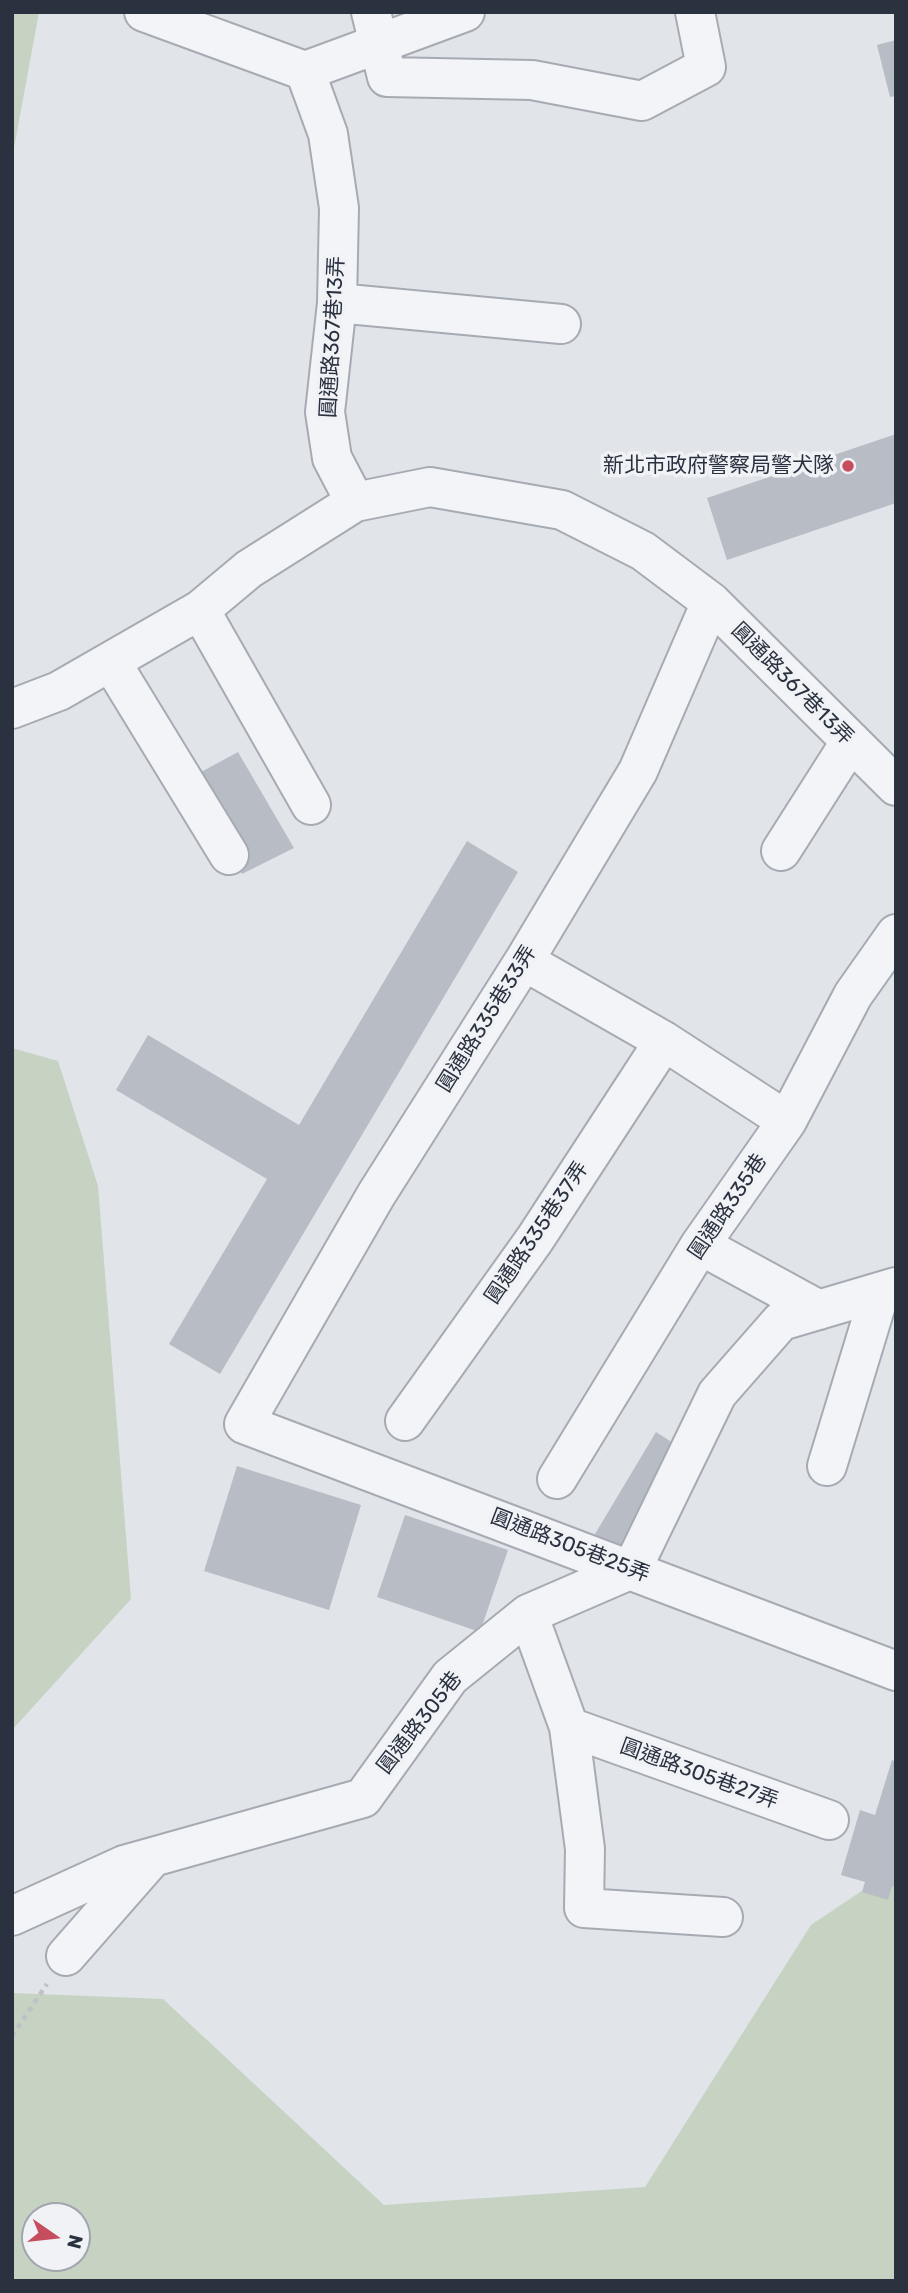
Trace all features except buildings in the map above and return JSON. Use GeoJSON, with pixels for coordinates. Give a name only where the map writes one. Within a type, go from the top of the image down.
{"type":"FeatureCollection","features":[{"type":"Feature","properties":{"kind":"street"},"geometry":{"type":"LineString","coordinates":[[144,12],[305,71],[375,28],[465,12]]}},
{"type":"Feature","properties":{"kind":"street"},"geometry":{"type":"LineString","coordinates":[[375,28],[387,77],[532,80],[642,101],[706,67],[695,12]]}},
{"type":"Feature","properties":{"kind":"street","name":"圓通路367巷13弄"},"geometry":{"type":"LineString","coordinates":[[305,71],[328,134],[339,208],[337,303],[325,412],[332,458],[355,502],[430,487],[562,510],[643,551],[711,603],[896,786]]}},
{"type":"Feature","properties":{"kind":"street"},"geometry":{"type":"LineString","coordinates":[[337,303],[561,324]]}},
{"type":"Feature","properties":{"kind":"street"},"geometry":{"type":"LineString","coordinates":[[12,709],[60,691],[200,610],[249,569],[355,502]]}},
{"type":"Feature","properties":{"kind":"street","name":"圓通路335巷33弄"},"geometry":{"type":"LineString","coordinates":[[244,1424],[376,1195],[524,961],[638,771],[711,603]]}},
{"type":"Feature","properties":{"kind":"street"},"geometry":{"type":"LineString","coordinates":[[200,610],[312,805]]}},
{"type":"Feature","properties":{"kind":"street"},"geometry":{"type":"LineString","coordinates":[[111,662],[229,855]]}},
{"type":"Feature","properties":{"kind":"street"},"geometry":{"type":"LineString","coordinates":[[781,851],[851,741]]}},
{"type":"Feature","properties":{"kind":"street","name":"圓通路335巷"},"geometry":{"type":"LineString","coordinates":[[557,1479],[700,1245],[787,1121],[853,995],[896,934]]}},
{"type":"Feature","properties":{"kind":"street"},"geometry":{"type":"LineString","coordinates":[[524,961],[664,1041],[787,1121]]}},
{"type":"Feature","properties":{"kind":"street","name":"圓通路335巷37弄"},"geometry":{"type":"LineString","coordinates":[[405,1421],[535,1239],[664,1041]]}},
{"type":"Feature","properties":{"kind":"street"},"geometry":{"type":"LineString","coordinates":[[700,1245],[819,1310]]}},
{"type":"Feature","properties":{"kind":"street"},"geometry":{"type":"LineString","coordinates":[[632,1569],[717,1394],[781,1321],[888,1289]]}},
{"type":"Feature","properties":{"kind":"street"},"geometry":{"type":"LineString","coordinates":[[827,1466],[888,1289]]}},
{"type":"Feature","properties":{"kind":"street","name":"圓通路305巷25弄"},"geometry":{"type":"LineString","coordinates":[[244,1424],[896,1671]]}},
{"type":"Feature","properties":{"kind":"street","name":"圓通路305巷"},"geometry":{"type":"LineString","coordinates":[[12,1916],[138,1861],[363,1798],[450,1677],[528,1614],[632,1569]]}},
{"type":"Feature","properties":{"kind":"street"},"geometry":{"type":"LineString","coordinates":[[528,1614],[569,1727],[585,1849],[584,1908],[723,1917]]}},
{"type":"Feature","properties":{"kind":"street","name":"圓通路305巷27弄"},"geometry":{"type":"LineString","coordinates":[[569,1727],[829,1820]]}},
{"type":"Feature","properties":{"kind":"street"},"geometry":{"type":"LineString","coordinates":[[66,1956],[138,1861]]}},
{"type":"Feature","properties":{"kind":"path"},"geometry":{"type":"LineString","coordinates":[[12,2036],[66,1956]]}},
{"type":"Feature","properties":{"kind":"green space"},"geometry":{"type":"Polygon","coordinates":[[[12,12],[39,12],[12,159],[12,12]]]}},
{"type":"Feature","properties":{"kind":"green space"},"geometry":{"type":"Polygon","coordinates":[[[12,1048],[58,1061],[98,1186],[131,1599],[12,1730],[12,1048]]]}},
{"type":"Feature","properties":{"kind":"green space"},"geometry":{"type":"Polygon","coordinates":[[[896,1868],[896,2281],[12,2281],[12,1993],[163,1999],[384,2205],[645,2187],[811,1925],[896,1868]]]}},
{"type":"Feature","properties":{"kind":"place","name":"新北市政府警察局警犬隊"},"geometry":{"type":"Point","coordinates":[848,466]}}]}
